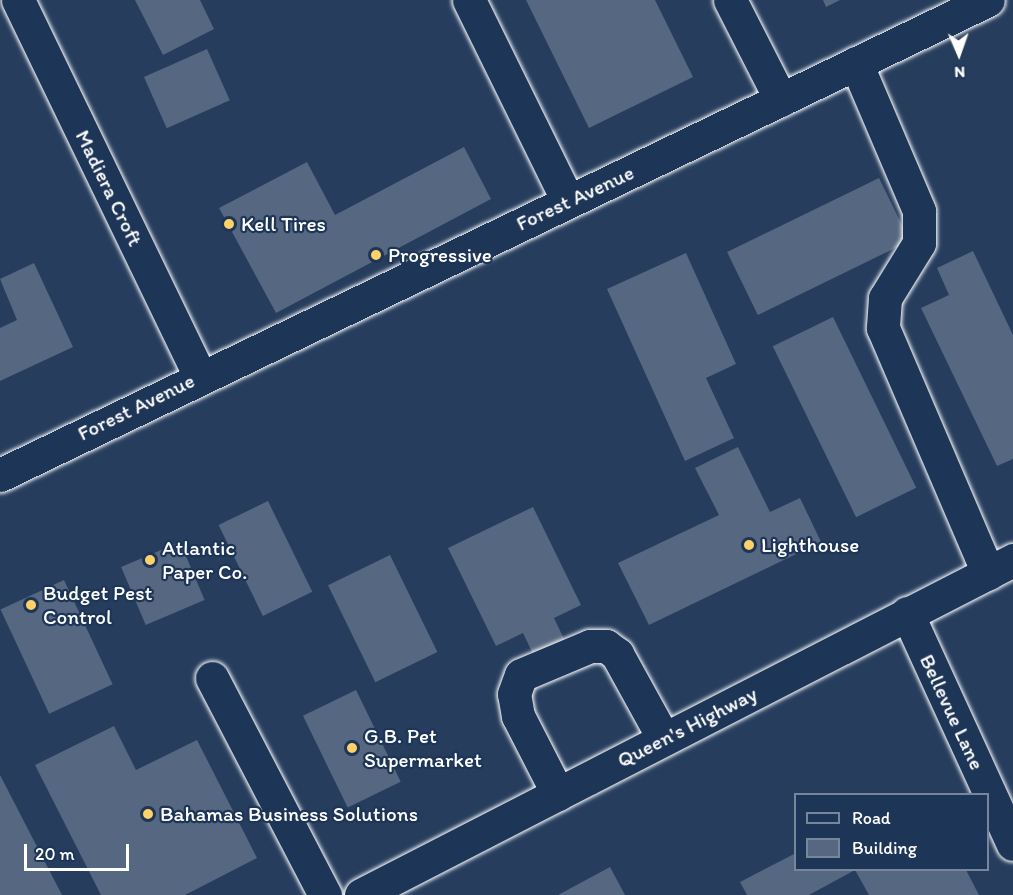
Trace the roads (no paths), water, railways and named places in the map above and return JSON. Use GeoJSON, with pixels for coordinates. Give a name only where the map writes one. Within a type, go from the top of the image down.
{"type":"FeatureCollection","features":[{"type":"Feature","properties":{"kind":"street","name":"Madiera Croft"},"geometry":{"type":"LineString","coordinates":[[18,0],[200,376]]}},
{"type":"Feature","properties":{"kind":"street"},"geometry":{"type":"LineString","coordinates":[[469,0],[568,201]]}},
{"type":"Feature","properties":{"kind":"street"},"geometry":{"type":"LineString","coordinates":[[730,0],[781,100]]}},
{"type":"Feature","properties":{"kind":"street","name":"Forest Avenue"},"geometry":{"type":"LineString","coordinates":[[0,475],[200,376],[988,0]]}},
{"type":"Feature","properties":{"kind":"street"},"geometry":{"type":"LineString","coordinates":[[856,63],[918,211],[919,243],[885,298],[883,328],[1000,566]]}},
{"type":"Feature","properties":{"kind":"street","name":"Queen's Highway"},"geometry":{"type":"LineString","coordinates":[[361,895],[1000,566]]}},
{"type":"Feature","properties":{"kind":"street","name":"Bellevue Lane"},"geometry":{"type":"LineString","coordinates":[[907,613],[1013,844]]}},
{"type":"Feature","properties":{"kind":"street"},"geometry":{"type":"LineString","coordinates":[[558,794],[518,716],[514,694],[521,675],[590,646],[606,646],[617,654],[664,739]]}},
{"type":"Feature","properties":{"kind":"street"},"geometry":{"type":"LineString","coordinates":[[212,678],[325,895]]}},
{"type":"Feature","properties":{"kind":"place","name":"Kell Tires"},"geometry":{"type":"Point","coordinates":[229,224]}},
{"type":"Feature","properties":{"kind":"place","name":"Progressive"},"geometry":{"type":"Point","coordinates":[376,255]}},
{"type":"Feature","properties":{"kind":"place","name":"Lighthouse"},"geometry":{"type":"Point","coordinates":[749,545]}},
{"type":"Feature","properties":{"kind":"place","name":"Atlantic Paper Co."},"geometry":{"type":"Point","coordinates":[150,560]}},
{"type":"Feature","properties":{"kind":"place","name":"Budget Pest Control"},"geometry":{"type":"Point","coordinates":[31,605]}},
{"type":"Feature","properties":{"kind":"place","name":"G.B. Pet Supermarket"},"geometry":{"type":"Point","coordinates":[352,748]}},
{"type":"Feature","properties":{"kind":"place","name":"Bahamas Business Solutions"},"geometry":{"type":"Point","coordinates":[148,814]}}]}
